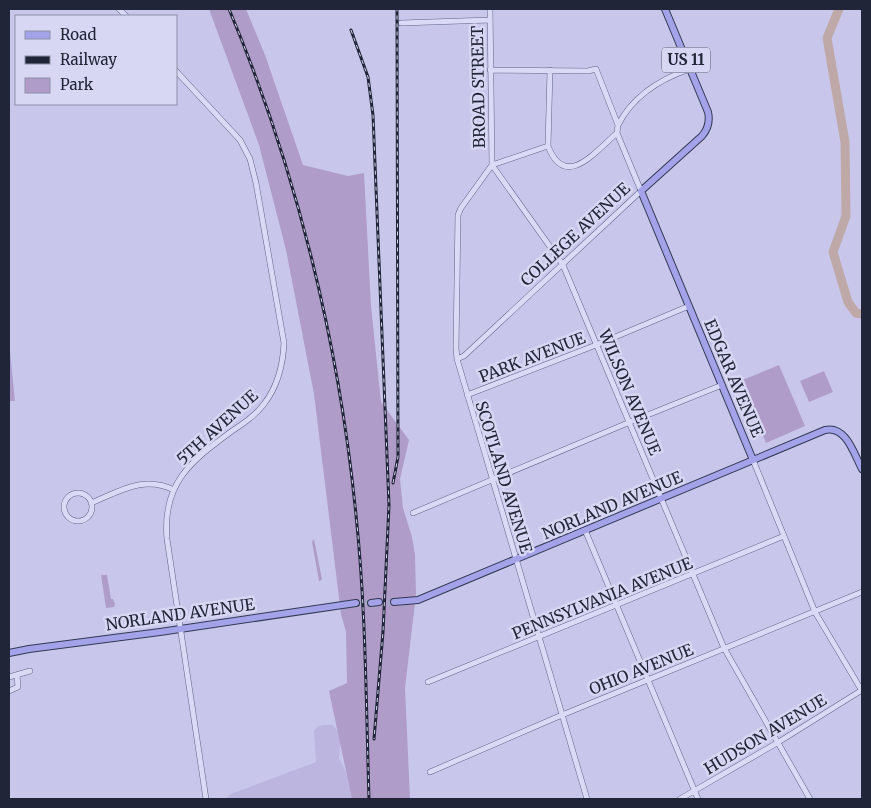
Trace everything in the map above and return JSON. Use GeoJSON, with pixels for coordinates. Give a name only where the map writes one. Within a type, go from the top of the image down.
{"type":"FeatureCollection","features":[{"type":"Feature","properties":{"kind":"main road","name":"US 11"},"geometry":{"type":"LineString","coordinates":[[665,9],[690,69]]}},
{"type":"Feature","properties":{"kind":"main road","name":"COLLEGE AVENUE"},"geometry":{"type":"LineString","coordinates":[[642,191],[702,136],[708,125],[709,115],[690,69]]}},
{"type":"Feature","properties":{"kind":"main road","name":"EDGAR AVENUE"},"geometry":{"type":"LineString","coordinates":[[642,191],[753,460]]}},
{"type":"Feature","properties":{"kind":"main road","name":"NORLAND AVENUE"},"geometry":{"type":"LineString","coordinates":[[394,602],[418,600],[825,430],[838,430],[847,440],[862,469]]}},
{"type":"Feature","properties":{"kind":"main road"},"geometry":{"type":"LineString","coordinates":[[371,602],[379,602]]}},
{"type":"Feature","properties":{"kind":"main road","name":"NORLAND AVENUE"},"geometry":{"type":"LineString","coordinates":[[9,654],[29,649],[356,603]]}},
{"type":"Feature","properties":{"kind":"street","name":"BROAD STREET"},"geometry":{"type":"LineString","coordinates":[[490,9],[492,165]]}},
{"type":"Feature","properties":{"kind":"street"},"geometry":{"type":"LineString","coordinates":[[401,23],[490,20]]}},
{"type":"Feature","properties":{"kind":"street"},"geometry":{"type":"LineString","coordinates":[[490,70],[588,71],[596,69],[618,125]]}},
{"type":"Feature","properties":{"kind":"street"},"geometry":{"type":"LineString","coordinates":[[550,70],[548,146],[552,157],[568,167],[575,167],[584,162],[616,133],[618,125],[627,111],[646,91],[670,76],[690,69]]}},
{"type":"Feature","properties":{"kind":"street","name":"5TH AVENUE"},"geometry":{"type":"LineString","coordinates":[[178,73],[240,140],[250,159],[256,183],[284,342],[279,375],[264,404],[252,417],[194,460],[174,490],[168,511],[166,533],[206,799]]}},
{"type":"Feature","properties":{"kind":"street","name":"EDGAR AVENUE"},"geometry":{"type":"LineString","coordinates":[[616,133],[642,191]]}},
{"type":"Feature","properties":{"kind":"street"},"geometry":{"type":"LineString","coordinates":[[492,165],[548,146]]}},
{"type":"Feature","properties":{"kind":"street","name":"WILSON AVENUE"},"geometry":{"type":"LineString","coordinates":[[492,165],[563,265],[724,648],[810,799]]}},
{"type":"Feature","properties":{"kind":"street","name":"SCOTLAND AVENUE"},"geometry":{"type":"LineString","coordinates":[[492,165],[458,215],[457,359],[587,799]]}},
{"type":"Feature","properties":{"kind":"street","name":"COLLEGE AVENUE"},"geometry":{"type":"LineString","coordinates":[[457,359],[464,356],[642,191]]}},
{"type":"Feature","properties":{"kind":"street","name":"PARK AVENUE"},"geometry":{"type":"LineString","coordinates":[[467,395],[690,306]]}},
{"type":"Feature","properties":{"kind":"street"},"geometry":{"type":"LineString","coordinates":[[413,513],[722,385]]}},
{"type":"Feature","properties":{"kind":"street","name":"EDGAR AVENUE"},"geometry":{"type":"LineString","coordinates":[[753,460],[815,612],[862,691]]}},
{"type":"Feature","properties":{"kind":"street"},"geometry":{"type":"LineString","coordinates":[[91,503],[128,487],[143,483],[162,484],[174,490]]}},
{"type":"Feature","properties":{"kind":"street"},"geometry":{"type":"LineString","coordinates":[[83,494],[91,503],[92,511],[83,520],[75,520],[65,512],[65,503],[72,495],[83,494]]}},
{"type":"Feature","properties":{"kind":"street"},"geometry":{"type":"LineString","coordinates":[[585,530],[698,799]]}},
{"type":"Feature","properties":{"kind":"street","name":"PENNSYLVANIA AVENUE"},"geometry":{"type":"LineString","coordinates":[[428,682],[784,536]]}},
{"type":"Feature","properties":{"kind":"street","name":"OHIO AVENUE"},"geometry":{"type":"LineString","coordinates":[[430,772],[562,715],[862,592]]}},
{"type":"Feature","properties":{"kind":"street"},"geometry":{"type":"LineString","coordinates":[[9,677],[30,672]]}},
{"type":"Feature","properties":{"kind":"street"},"geometry":{"type":"LineString","coordinates":[[9,691],[18,687],[17,675]]}},
{"type":"Feature","properties":{"kind":"street","name":"HUDSON AVENUE"},"geometry":{"type":"LineString","coordinates":[[680,799],[778,743],[862,691]]}},
{"type":"Feature","properties":{"kind":"shaded area"},"geometry":{"type":"Polygon","coordinates":[[[324,725],[333,725],[338,732],[340,742],[339,758],[346,772],[352,799],[225,799],[231,794],[316,762],[314,730],[324,725]]]}},
{"type":"Feature","properties":{"kind":"green space"},"geometry":{"type":"Polygon","coordinates":[[[209,9],[246,9],[265,55],[303,165],[348,176],[364,173],[371,306],[381,402],[409,440],[400,479],[403,508],[412,537],[415,555],[416,594],[405,688],[410,799],[352,799],[329,691],[347,683],[346,632],[341,614],[314,394],[286,250],[259,145],[209,9]]]}},
{"type":"Feature","properties":{"kind":"green space"},"geometry":{"type":"Polygon","coordinates":[[[9,342],[15,401],[9,401],[9,342]]]}},
{"type":"Feature","properties":{"kind":"green space"},"geometry":{"type":"Polygon","coordinates":[[[779,365],[805,426],[766,443],[740,381],[779,365]]]}},
{"type":"Feature","properties":{"kind":"green space"},"geometry":{"type":"Polygon","coordinates":[[[824,371],[833,392],[809,402],[800,381],[824,371]]]}},
{"type":"Feature","properties":{"kind":"green space"},"geometry":{"type":"Polygon","coordinates":[[[314,539],[322,579],[320,581],[312,542],[314,539]]]}},
{"type":"Feature","properties":{"kind":"green space"},"geometry":{"type":"Polygon","coordinates":[[[101,575],[107,575],[111,599],[113,599],[115,604],[114,607],[106,608],[101,575]]]}},
{"type":"Feature","properties":{"kind":"waterway"},"geometry":{"type":"LineString","coordinates":[[839,9],[827,38],[845,142],[846,216],[833,252],[848,302],[856,313],[862,314]]}},
{"type":"Feature","properties":{"kind":"tunnel"},"geometry":{"type":"LineString","coordinates":[[379,602],[394,602]]}},
{"type":"Feature","properties":{"kind":"tunnel"},"geometry":{"type":"LineString","coordinates":[[356,603],[371,603]]}},
{"type":"Feature","properties":{"kind":"railway"},"geometry":{"type":"LineString","coordinates":[[229,9],[275,131],[294,194],[326,321],[338,386],[356,515],[362,586],[369,799]]}},
{"type":"Feature","properties":{"kind":"railway"},"geometry":{"type":"LineString","coordinates":[[393,483],[398,457],[397,9]]}},
{"type":"Feature","properties":{"kind":"railway"},"geometry":{"type":"LineString","coordinates":[[351,30],[368,77],[373,115],[389,505],[383,632],[374,739]]}}]}
